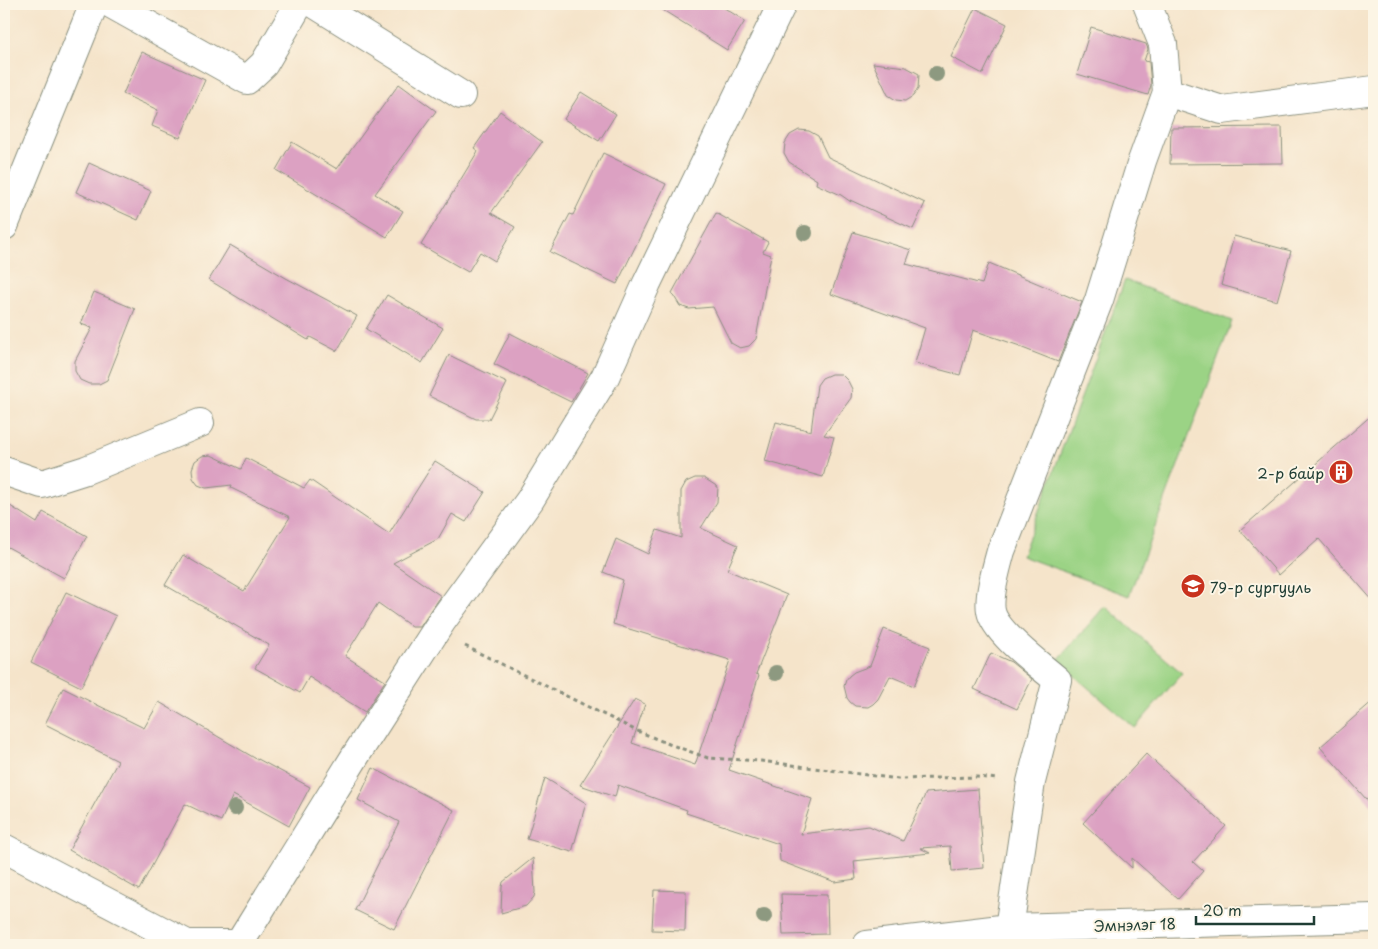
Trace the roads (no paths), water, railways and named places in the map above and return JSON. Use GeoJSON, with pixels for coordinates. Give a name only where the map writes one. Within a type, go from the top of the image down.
{"type":"FeatureCollection","features":[{"type":"Feature","properties":{"kind":"street"},"geometry":{"type":"LineString","coordinates":[[4,226],[94,4]]}},
{"type":"Feature","properties":{"kind":"street"},"geometry":{"type":"LineString","coordinates":[[111,4],[247,80],[264,64],[298,4]]}},
{"type":"Feature","properties":{"kind":"street"},"geometry":{"type":"LineString","coordinates":[[315,4],[461,96]]}},
{"type":"Feature","properties":{"kind":"street"},"geometry":{"type":"LineString","coordinates":[[4,848],[187,944],[244,945],[356,755],[435,631],[530,500],[605,377],[647,283],[782,4]]}},
{"type":"Feature","properties":{"kind":"street"},"geometry":{"type":"LineString","coordinates":[[1009,928],[1031,782],[1057,680],[1010,639],[996,624],[991,611],[991,593],[1001,550],[1099,300],[1142,160],[1167,92],[1163,44],[1147,4]]}},
{"type":"Feature","properties":{"kind":"street"},"geometry":{"type":"LineString","coordinates":[[1167,92],[1222,110],[1374,90]]}},
{"type":"Feature","properties":{"kind":"street"},"geometry":{"type":"LineString","coordinates":[[4,471],[42,484],[86,470],[200,423]]}},
{"type":"Feature","properties":{"kind":"street","name":"Эмнэлэг 18"},"geometry":{"type":"LineString","coordinates":[[867,945],[1009,928],[1369,912]]}},
{"type":"Feature","properties":{"kind":"place","name":"2-р байр"},"geometry":{"type":"Point","coordinates":[1341,472]}},
{"type":"Feature","properties":{"kind":"place","name":"79-р сургууль"},"geometry":{"type":"Point","coordinates":[1193,586]}}]}
